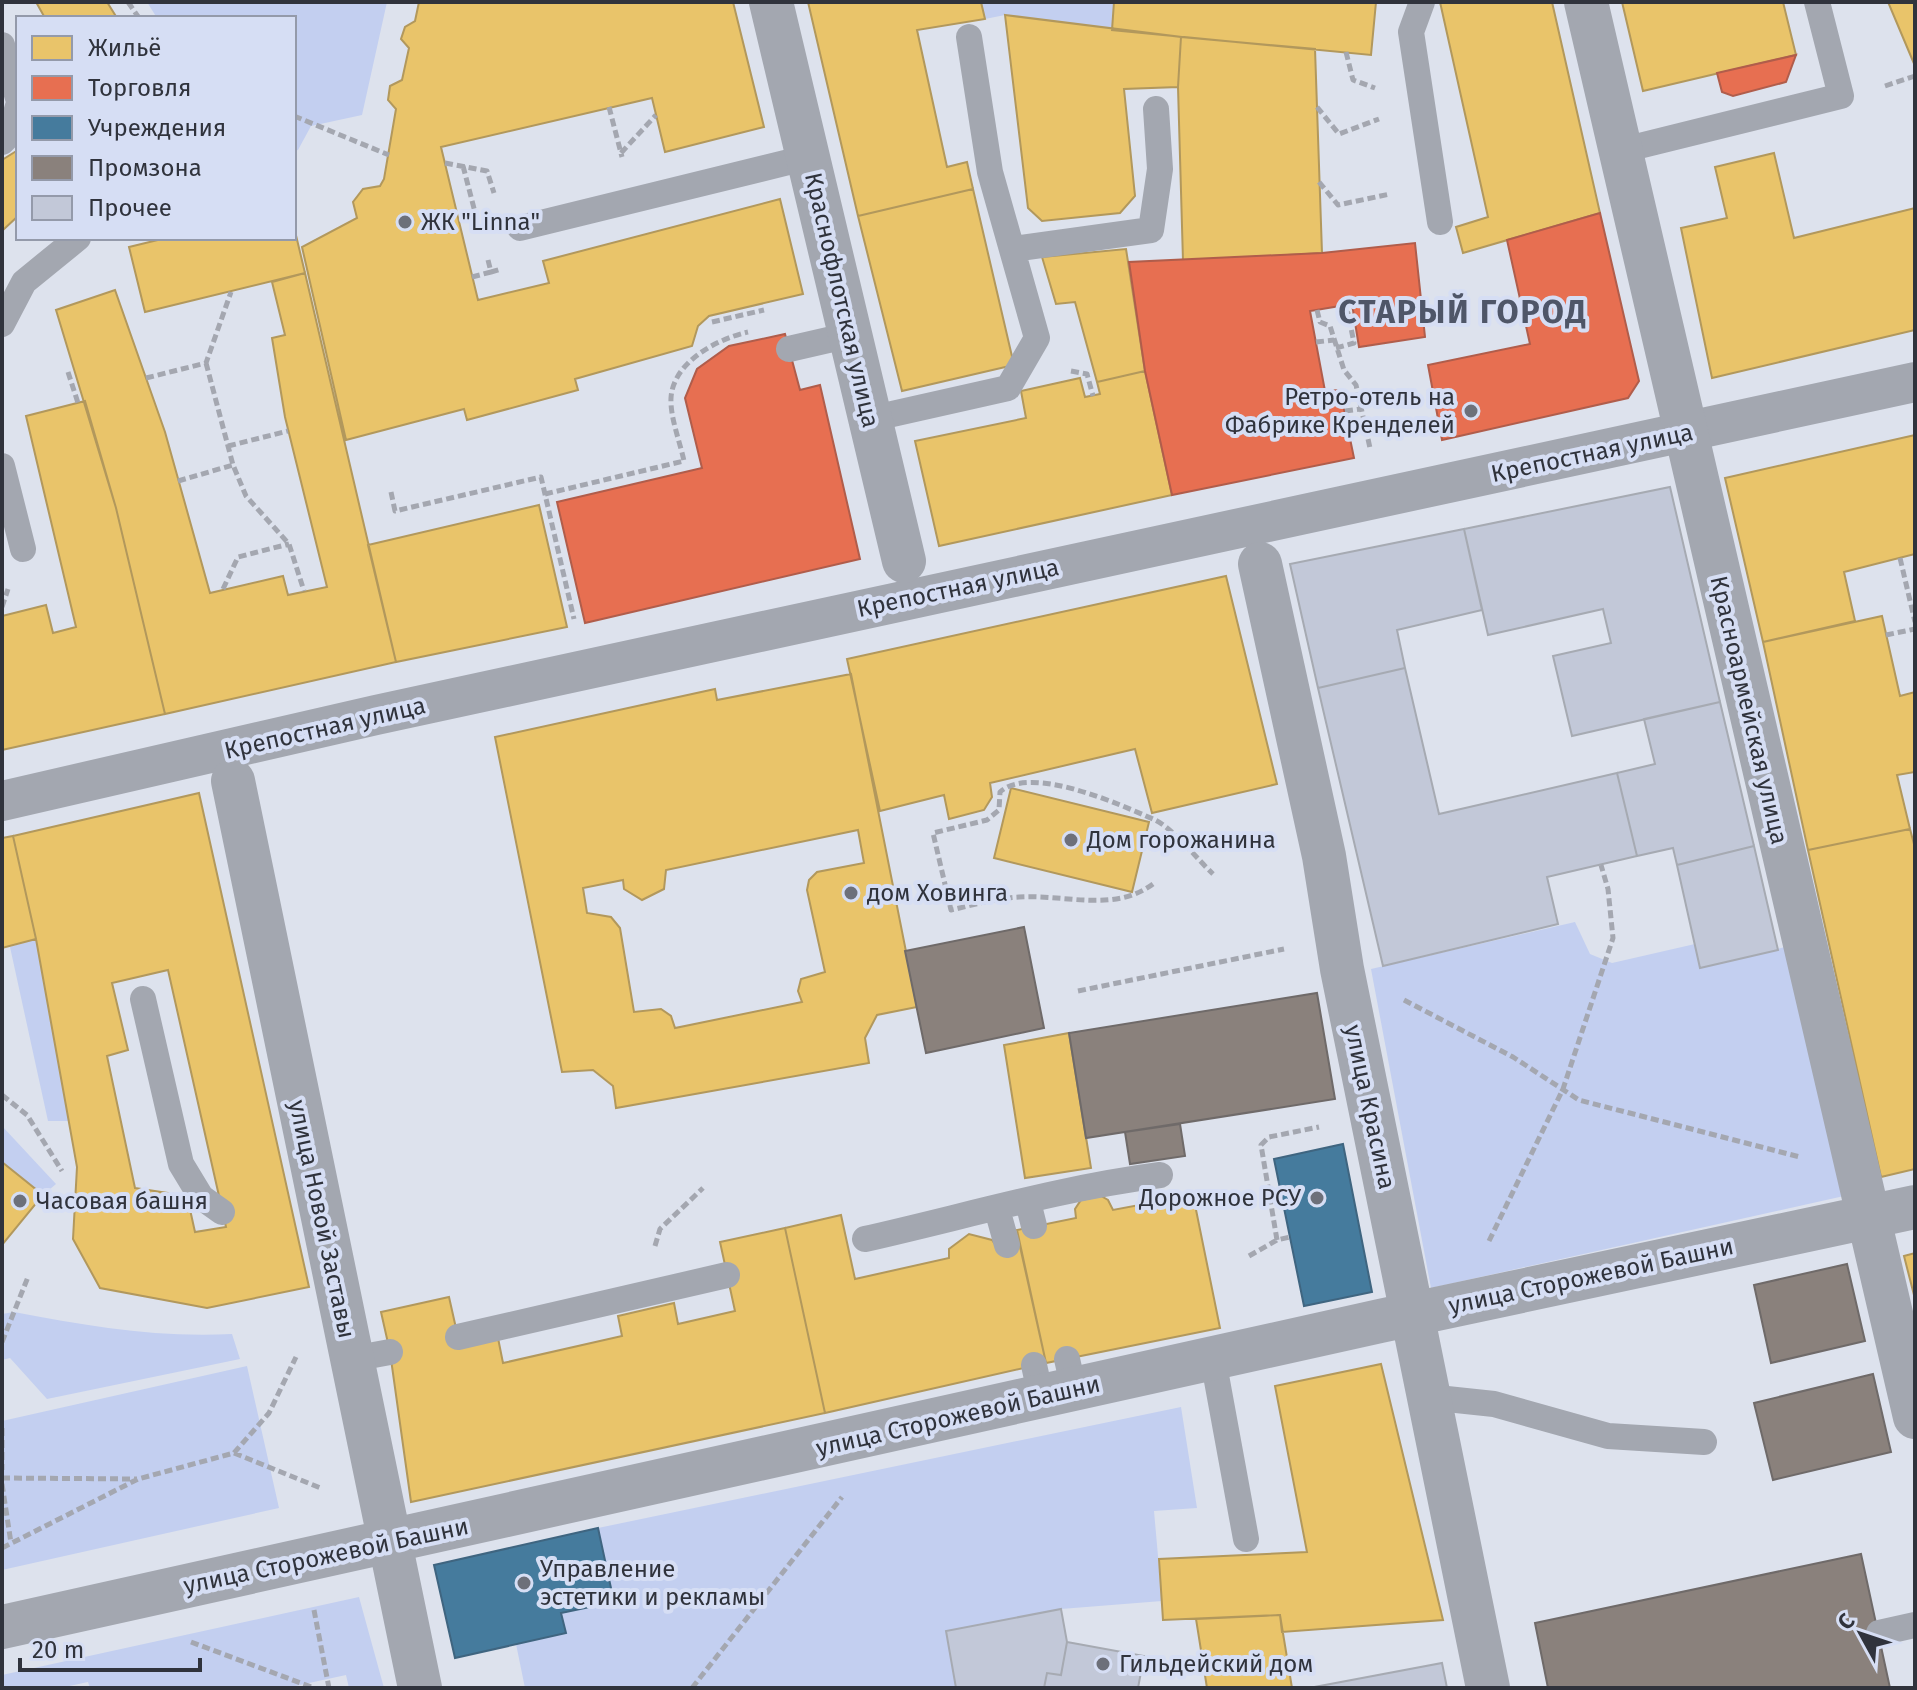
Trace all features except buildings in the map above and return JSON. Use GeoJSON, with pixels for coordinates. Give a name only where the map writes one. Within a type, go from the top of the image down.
{"type":"FeatureCollection","features":[{"type":"Feature","properties":{"kind":"street","name":"Краснофлотская улица"},"geometry":{"type":"LineString","coordinates":[[771,2],[908,579]]}},
{"type":"Feature","properties":{"kind":"street","name":"Красноармейская улица"},"geometry":{"type":"LineString","coordinates":[[1586,2],[1915,1417]]}},
{"type":"Feature","properties":{"kind":"street","name":"Крепостная улица"},"geometry":{"type":"LineString","coordinates":[[2,801],[229,766],[908,579],[1256,545],[1686,434],[1915,382]]}},
{"type":"Feature","properties":{"kind":"street","name":"улица Красина"},"geometry":{"type":"LineString","coordinates":[[1256,545],[1324,856],[1372,1113],[1488,1688]]}},
{"type":"Feature","properties":{"kind":"street","name":"улица Новой Заставы"},"geometry":{"type":"LineString","coordinates":[[229,766],[304,1196],[371,1356],[388,1541],[420,1688]]}},
{"type":"Feature","properties":{"kind":"street","name":"улица Сторожевой Башни"},"geometry":{"type":"LineString","coordinates":[[2,1627],[388,1541],[1054,1378],[1213,1359],[1915,1207]]}},
{"type":"Feature","properties":{"kind":"lane"},"geometry":{"type":"LineString","coordinates":[[1422,2],[1411,32],[1440,222]]}},
{"type":"Feature","properties":{"kind":"lane"},"geometry":{"type":"LineString","coordinates":[[1619,151],[1841,96],[1817,2]]}},
{"type":"Feature","properties":{"kind":"lane"},"geometry":{"type":"LineString","coordinates":[[870,419],[1008,388],[1037,338],[990,172],[969,37]]}},
{"type":"Feature","properties":{"kind":"lane"},"geometry":{"type":"LineString","coordinates":[[2,45],[16,91]]}},
{"type":"Feature","properties":{"kind":"lane"},"geometry":{"type":"LineString","coordinates":[[1013,249],[1151,230],[1160,169],[1156,109]]}},
{"type":"Feature","properties":{"kind":"lane"},"geometry":{"type":"LineString","coordinates":[[2,142],[10,134],[16,113]]}},
{"type":"Feature","properties":{"kind":"lane"},"geometry":{"type":"LineString","coordinates":[[520,228],[809,157]]}},
{"type":"Feature","properties":{"kind":"lane"},"geometry":{"type":"LineString","coordinates":[[2,324],[24,282],[76,240]]}},
{"type":"Feature","properties":{"kind":"lane"},"geometry":{"type":"LineString","coordinates":[[789,349],[850,335]]}},
{"type":"Feature","properties":{"kind":"lane"},"geometry":{"type":"LineString","coordinates":[[2,466],[23,549]]}},
{"type":"Feature","properties":{"kind":"lane"},"geometry":{"type":"LineString","coordinates":[[143,999],[181,1164],[201,1197],[222,1212]]}},
{"type":"Feature","properties":{"kind":"lane"},"geometry":{"type":"LineString","coordinates":[[865,1239],[997,1209],[1031,1214],[1086,1185],[1160,1175]]}},
{"type":"Feature","properties":{"kind":"lane"},"geometry":{"type":"LineString","coordinates":[[997,1209],[1007,1245]]}},
{"type":"Feature","properties":{"kind":"lane"},"geometry":{"type":"LineString","coordinates":[[458,1337],[727,1275]]}},
{"type":"Feature","properties":{"kind":"lane"},"geometry":{"type":"LineString","coordinates":[[1213,1359],[1246,1539]]}},
{"type":"Feature","properties":{"kind":"lane"},"geometry":{"type":"LineString","coordinates":[[1428,1397],[1494,1404],[1608,1436],[1704,1442]]}},
{"type":"Feature","properties":{"kind":"lane"},"geometry":{"type":"LineString","coordinates":[[1879,1633],[1915,1625]]}},
{"type":"Feature","properties":{"kind":"path"},"geometry":{"type":"LineString","coordinates":[[1894,84],[1915,76]]}},
{"type":"Feature","properties":{"kind":"path"},"geometry":{"type":"LineString","coordinates":[[1317,107],[1339,134]]}},
{"type":"Feature","properties":{"kind":"path"},"geometry":{"type":"LineString","coordinates":[[621,153],[656,115]]}},
{"type":"Feature","properties":{"kind":"path"},"geometry":{"type":"LineString","coordinates":[[296,117],[389,155]]}},
{"type":"Feature","properties":{"kind":"path"},"geometry":{"type":"LineString","coordinates":[[445,163],[487,171],[491,181]]}},
{"type":"Feature","properties":{"kind":"path"},"geometry":{"type":"LineString","coordinates":[[1319,182],[1338,205],[1434,184]]}},
{"type":"Feature","properties":{"kind":"path"},"geometry":{"type":"LineString","coordinates":[[472,277],[491,272]]}},
{"type":"Feature","properties":{"kind":"path"},"geometry":{"type":"LineString","coordinates":[[231,292],[206,363],[233,465],[246,496],[289,544],[304,591]]}},
{"type":"Feature","properties":{"kind":"path"},"geometry":{"type":"LineString","coordinates":[[1336,348],[1354,343],[1348,313],[1338,306]]}},
{"type":"Feature","properties":{"kind":"path"},"geometry":{"type":"LineString","coordinates":[[712,322],[767,309]]}},
{"type":"Feature","properties":{"kind":"path"},"geometry":{"type":"LineString","coordinates":[[1317,310],[1320,322],[1330,326],[1344,370],[1356,385],[1372,461]]}},
{"type":"Feature","properties":{"kind":"path"},"geometry":{"type":"LineString","coordinates":[[545,494],[684,461],[671,400],[675,379],[688,363],[728,336],[755,330]]}},
{"type":"Feature","properties":{"kind":"path"},"geometry":{"type":"LineString","coordinates":[[1316,342],[1334,340]]}},
{"type":"Feature","properties":{"kind":"path"},"geometry":{"type":"LineString","coordinates":[[146,378],[206,363]]}},
{"type":"Feature","properties":{"kind":"path"},"geometry":{"type":"LineString","coordinates":[[68,372],[78,403]]}},
{"type":"Feature","properties":{"kind":"path"},"geometry":{"type":"LineString","coordinates":[[1345,411],[1361,409]]}},
{"type":"Feature","properties":{"kind":"path"},"geometry":{"type":"LineString","coordinates":[[228,446],[288,431]]}},
{"type":"Feature","properties":{"kind":"path"},"geometry":{"type":"LineString","coordinates":[[178,481],[233,465]]}},
{"type":"Feature","properties":{"kind":"path"},"geometry":{"type":"LineString","coordinates":[[391,492],[395,511],[541,477],[576,625]]}},
{"type":"Feature","properties":{"kind":"path"},"geometry":{"type":"LineString","coordinates":[[223,589],[238,557],[289,544]]}},
{"type":"Feature","properties":{"kind":"path"},"geometry":{"type":"LineString","coordinates":[[1900,558],[1915,622]]}},
{"type":"Feature","properties":{"kind":"path"},"geometry":{"type":"LineString","coordinates":[[1886,635],[1915,629]]}},
{"type":"Feature","properties":{"kind":"path"},"geometry":{"type":"LineString","coordinates":[[1153,884],[1135,897],[1069,900],[1021,897],[951,910],[933,833],[987,820],[999,810],[1000,792],[1006,787],[1021,783],[1077,788],[1153,819],[1213,874]]}},
{"type":"Feature","properties":{"kind":"path"},"geometry":{"type":"LineString","coordinates":[[1486,1247],[1563,1089],[1613,938],[1608,889],[1601,865]]}},
{"type":"Feature","properties":{"kind":"path"},"geometry":{"type":"LineString","coordinates":[[1078,991],[1286,948]]}},
{"type":"Feature","properties":{"kind":"path"},"geometry":{"type":"LineString","coordinates":[[1394,995],[1513,1057],[1579,1100],[1810,1159]]}},
{"type":"Feature","properties":{"kind":"path"},"geometry":{"type":"LineString","coordinates":[[2,1095],[27,1115],[62,1171]]}},
{"type":"Feature","properties":{"kind":"path"},"geometry":{"type":"LineString","coordinates":[[1277,1240],[1261,1145],[1269,1137],[1354,1120],[1372,1113]]}},
{"type":"Feature","properties":{"kind":"path"},"geometry":{"type":"LineString","coordinates":[[652,1256],[660,1229],[703,1188]]}},
{"type":"Feature","properties":{"kind":"path"},"geometry":{"type":"LineString","coordinates":[[1249,1256],[1277,1240],[1290,1237]]}},
{"type":"Feature","properties":{"kind":"path"},"geometry":{"type":"LineString","coordinates":[[2,1342],[28,1277]]}},
{"type":"Feature","properties":{"kind":"path"},"geometry":{"type":"LineString","coordinates":[[2,1548],[138,1479],[234,1453],[269,1413],[298,1352]]}},
{"type":"Feature","properties":{"kind":"path"},"geometry":{"type":"LineString","coordinates":[[2,1428],[2,1470]]}},
{"type":"Feature","properties":{"kind":"path"},"geometry":{"type":"LineString","coordinates":[[234,1453],[323,1489],[333,1498]]}},
{"type":"Feature","properties":{"kind":"path"},"geometry":{"type":"LineString","coordinates":[[11,1543],[2,1481],[138,1479]]}},
{"type":"Feature","properties":{"kind":"path"},"geometry":{"type":"LineString","coordinates":[[692,1688],[785,1566]]}},
{"type":"Feature","properties":{"kind":"path"},"geometry":{"type":"LineString","coordinates":[[311,1594],[329,1688]]}},
{"type":"Feature","properties":{"kind":"path"},"geometry":{"type":"LineString","coordinates":[[187,1641],[314,1688]]}},
{"type":"Feature","properties":{"kind":"shaded area"},"geometry":{"type":"Polygon","coordinates":[[[147,2],[387,2],[362,115],[311,126],[296,150],[296,16],[156,16],[147,2]]]}},
{"type":"Feature","properties":{"kind":"shaded area"},"geometry":{"type":"Polygon","coordinates":[[[981,2],[1114,2],[1112,30],[1005,15],[985,19],[981,2]]]}},
{"type":"Feature","properties":{"kind":"shaded area"},"geometry":{"type":"Polygon","coordinates":[[[1575,922],[1590,954],[1612,963],[1695,944],[1701,968],[1785,947],[1844,1196],[1431,1288],[1371,969],[1575,922]]]}},
{"type":"Feature","properties":{"kind":"shaded area"},"geometry":{"type":"Polygon","coordinates":[[[36,939],[69,1121],[48,1121],[10,947],[36,939]]]}},
{"type":"Feature","properties":{"kind":"shaded area"},"geometry":{"type":"Polygon","coordinates":[[[2,1126],[56,1184],[43,1195],[2,1162],[2,1126]]]}},
{"type":"Feature","properties":{"kind":"shaded area"},"geometry":{"type":"Polygon","coordinates":[[[14,1312],[150,1332],[232,1334],[240,1359],[47,1399],[10,1358],[2,1360],[2,1314],[14,1312]]]}},
{"type":"Feature","properties":{"kind":"shaded area"},"geometry":{"type":"Polygon","coordinates":[[[247,1366],[279,1508],[2,1570],[2,1421],[247,1366]]]}},
{"type":"Feature","properties":{"kind":"shaded area"},"geometry":{"type":"Polygon","coordinates":[[[1181,1407],[1197,1508],[1154,1511],[1162,1601],[1061,1609],[946,1631],[956,1688],[525,1688],[516,1644],[565,1633],[561,1613],[614,1601],[598,1528],[1181,1407]]]}},
{"type":"Feature","properties":{"kind":"shaded area"},"geometry":{"type":"Polygon","coordinates":[[[359,1597],[384,1688],[349,1688],[346,1675],[286,1688],[90,1688],[88,1682],[60,1688],[2,1688],[2,1675],[359,1597]]]}},
{"type":"Feature","properties":{"kind":"place","name":"ЖК \"Linna\""},"geometry":{"type":"Point","coordinates":[405,222]}},
{"type":"Feature","properties":{"kind":"place","name":"Ретро-отель на Фабрике Кренделей"},"geometry":{"type":"Point","coordinates":[1471,411]}},
{"type":"Feature","properties":{"kind":"place","name":"Дом горожанина"},"geometry":{"type":"Point","coordinates":[1071,840]}},
{"type":"Feature","properties":{"kind":"place","name":"дом Ховинга"},"geometry":{"type":"Point","coordinates":[851,893]}},
{"type":"Feature","properties":{"kind":"place","name":"Дорожное РСУ"},"geometry":{"type":"Point","coordinates":[1317,1198]}},
{"type":"Feature","properties":{"kind":"place","name":"Часовая башня"},"geometry":{"type":"Point","coordinates":[20,1201]}},
{"type":"Feature","properties":{"kind":"place","name":"Управление эстетики и рекламы"},"geometry":{"type":"Point","coordinates":[524,1583]}},
{"type":"Feature","properties":{"kind":"place","name":"Гильдейский дом"},"geometry":{"type":"Point","coordinates":[1103,1664]}},
{"type":"Feature","properties":{"kind":"district","name":"СТАРЫЙ ГОРОД"},"geometry":{"type":"Point","coordinates":[1463,312]}}]}
